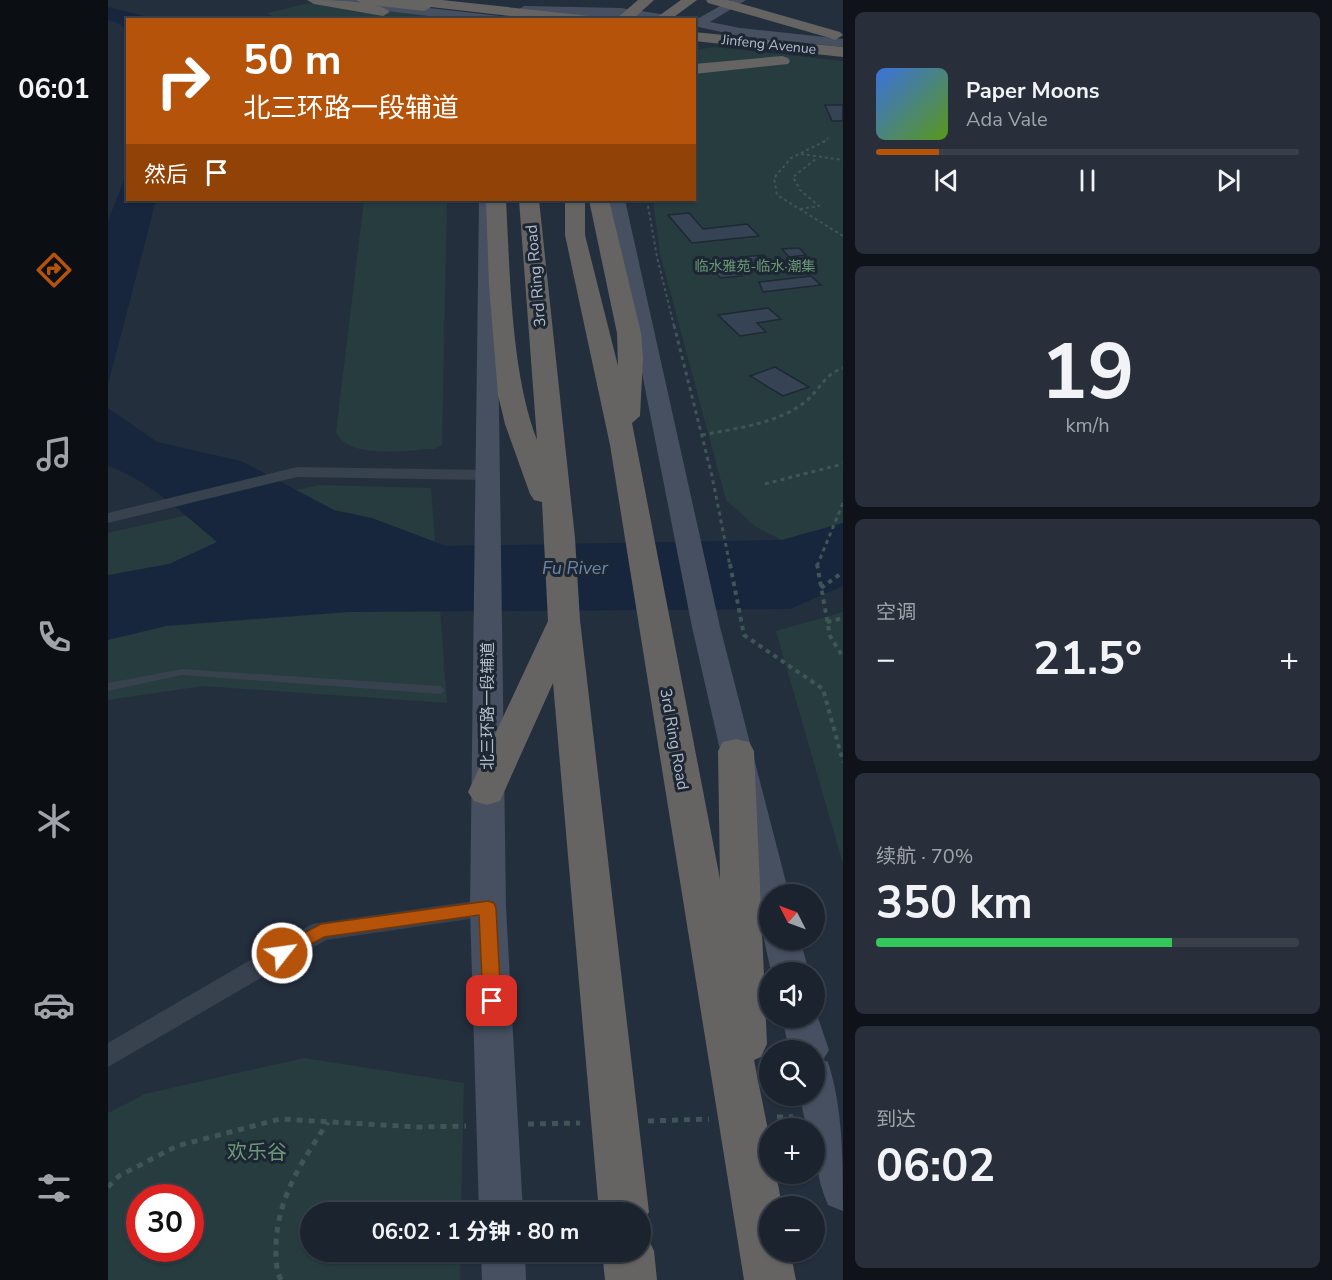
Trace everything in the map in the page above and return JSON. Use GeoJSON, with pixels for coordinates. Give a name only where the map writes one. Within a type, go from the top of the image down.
{"type":"FeatureCollection","features":[{"type":"Feature","properties":{"kind":"highway"},"geometry":{"type":"LineString","coordinates":[[314,0],[377,10],[405,18]]}},
{"type":"Feature","properties":{"kind":"highway"},"geometry":{"type":"LineString","coordinates":[[363,0],[590,16]]}},
{"type":"Feature","properties":{"kind":"highway"},"geometry":{"type":"LineString","coordinates":[[402,0],[532,18]]}},
{"type":"Feature","properties":{"kind":"highway"},"geometry":{"type":"LineString","coordinates":[[473,18],[491,10],[529,0]]}},
{"type":"Feature","properties":{"kind":"highway"},"geometry":{"type":"LineString","coordinates":[[624,18],[647,0]]}},
{"type":"Feature","properties":{"kind":"highway"},"geometry":{"type":"LineString","coordinates":[[663,18],[690,0]]}},
{"type":"Feature","properties":{"kind":"highway"},"geometry":{"type":"LineString","coordinates":[[713,0],[843,37]]}},
{"type":"Feature","properties":{"kind":"highway"},"geometry":{"type":"LineString","coordinates":[[697,68],[740,55],[769,39],[772,26],[753,0]]}},
{"type":"Feature","properties":{"kind":"highway","name":"Jinfeng Avenue"},"geometry":{"type":"LineString","coordinates":[[696,27],[843,45]]}},
{"type":"Feature","properties":{"kind":"highway","name":"Jinfeng Avenue"},"geometry":{"type":"LineString","coordinates":[[696,27],[843,54]]}},
{"type":"Feature","properties":{"kind":"highway"},"geometry":{"type":"LineString","coordinates":[[697,68],[790,60],[843,60]]}},
{"type":"Feature","properties":{"kind":"highway"},"geometry":{"type":"LineString","coordinates":[[496,201],[500,285],[511,395],[518,424],[560,537]]}},
{"type":"Feature","properties":{"kind":"highway","name":"3rd Ring Road"},"geometry":{"type":"LineString","coordinates":[[529,201],[560,537],[564,620],[623,1202]]}},
{"type":"Feature","properties":{"kind":"highway","name":"3rd Ring Road"},"geometry":{"type":"LineString","coordinates":[[574,201],[575,235],[624,445],[641,537],[654,624],[770,1280]]}},
{"type":"Feature","properties":{"kind":"highway"},"geometry":{"type":"LineString","coordinates":[[599,201],[631,358],[624,445]]}},
{"type":"Feature","properties":{"kind":"highway"},"geometry":{"type":"LineString","coordinates":[[487,792],[564,620]]}},
{"type":"Feature","properties":{"kind":"highway"},"geometry":{"type":"LineString","coordinates":[[736,751],[749,1162]]}},
{"type":"Feature","properties":{"kind":"highway"},"geometry":{"type":"LineString","coordinates":[[629,1262],[631,1280]]}},
{"type":"Feature","properties":{"kind":"main road"},"geometry":{"type":"LineString","coordinates":[[327,0],[483,18]]}},
{"type":"Feature","properties":{"kind":"main road"},"geometry":{"type":"LineString","coordinates":[[590,16],[609,0]]}},
{"type":"Feature","properties":{"kind":"main road"},"geometry":{"type":"LineString","coordinates":[[696,26],[740,0]]}},
{"type":"Feature","properties":{"kind":"main road"},"geometry":{"type":"LineString","coordinates":[[590,16],[621,12],[661,18]]}},
{"type":"Feature","properties":{"kind":"main road","name":"Jinfeng Avenue"},"geometry":{"type":"LineString","coordinates":[[696,42],[843,54]]}},
{"type":"Feature","properties":{"kind":"main road","name":"北三环路一段辅道"},"geometry":{"type":"LineString","coordinates":[[487,201],[485,475],[488,908],[501,1202]]}},
{"type":"Feature","properties":{"kind":"main road"},"geometry":{"type":"LineString","coordinates":[[616,201],[706,627],[769,884]]}},
{"type":"Feature","properties":{"kind":"main road"},"geometry":{"type":"LineString","coordinates":[[822,1106],[843,1191]]}},
{"type":"Feature","properties":{"kind":"main road"},"geometry":{"type":"LineString","coordinates":[[503,1262],[504,1280]]}},
{"type":"Feature","properties":{"kind":"street"},"geometry":{"type":"LineString","coordinates":[[108,518],[277,476],[314,472],[485,475]]}},
{"type":"Feature","properties":{"kind":"street"},"geometry":{"type":"LineString","coordinates":[[108,1056],[321,931],[488,908]]}},
{"type":"Feature","properties":{"kind":"lane"},"geometry":{"type":"LineString","coordinates":[[108,687],[182,672],[440,690]]}},
{"type":"Feature","properties":{"kind":"path"},"geometry":{"type":"LineString","coordinates":[[830,135],[823,143],[792,158],[774,178],[777,195],[843,236]]}},
{"type":"Feature","properties":{"kind":"path"},"geometry":{"type":"LineString","coordinates":[[800,154],[843,160]]}},
{"type":"Feature","properties":{"kind":"path"},"geometry":{"type":"LineString","coordinates":[[800,209],[819,206],[800,190],[793,177],[817,158]]}},
{"type":"Feature","properties":{"kind":"path"},"geometry":{"type":"LineString","coordinates":[[647,201],[657,257],[722,524],[744,635],[823,689],[843,762]]}},
{"type":"Feature","properties":{"kind":"path"},"geometry":{"type":"LineString","coordinates":[[702,435],[766,422],[800,406],[819,391],[829,373],[843,368]]}},
{"type":"Feature","properties":{"kind":"path"},"geometry":{"type":"LineString","coordinates":[[765,484],[843,464]]}},
{"type":"Feature","properties":{"kind":"path"},"geometry":{"type":"LineString","coordinates":[[843,503],[838,508],[817,565],[830,636],[843,657]]}},
{"type":"Feature","properties":{"kind":"path"},"geometry":{"type":"LineString","coordinates":[[821,588],[843,572]]}},
{"type":"Feature","properties":{"kind":"path"},"geometry":{"type":"LineString","coordinates":[[827,622],[843,618]]}},
{"type":"Feature","properties":{"kind":"path"},"geometry":{"type":"LineString","coordinates":[[281,1280],[276,1272],[276,1225],[286,1189],[328,1122]]}},
{"type":"Feature","properties":{"kind":"green space"},"geometry":{"type":"Polygon","coordinates":[[[309,3],[390,9],[455,18],[275,18],[268,13],[309,3]]]}},
{"type":"Feature","properties":{"kind":"green space","name":"临水雅苑-临水·潮集"},"geometry":{"type":"Polygon","coordinates":[[[714,47],[843,61],[843,523],[782,540],[756,527],[726,500],[660,254],[653,201],[696,201],[696,50],[714,47]]]}},
{"type":"Feature","properties":{"kind":"green space"},"geometry":{"type":"Polygon","coordinates":[[[364,201],[447,201],[442,445],[434,449],[365,450],[343,441],[336,432],[364,201]]]}},
{"type":"Feature","properties":{"kind":"green space"},"geometry":{"type":"Polygon","coordinates":[[[319,485],[431,488],[447,703],[203,686],[108,700],[108,533],[319,485]]]}},
{"type":"Feature","properties":{"kind":"green space"},"geometry":{"type":"Polygon","coordinates":[[[843,612],[843,864],[776,631],[843,612]]]}},
{"type":"Feature","properties":{"kind":"green space","name":"欢乐谷"},"geometry":{"type":"Polygon","coordinates":[[[304,1058],[464,1083],[461,1202],[300,1202],[300,1262],[461,1262],[460,1280],[108,1280],[108,1113],[145,1094],[304,1058]]]}},
{"type":"Feature","properties":{"kind":"water"},"geometry":{"type":"Polygon","coordinates":[[[108,7],[150,18],[126,18],[126,30],[120,24],[108,20],[108,7]]]}},
{"type":"Feature","properties":{"kind":"water"},"geometry":{"type":"Polygon","coordinates":[[[126,175],[126,201],[156,201],[108,385],[108,221],[126,175]]]}},
{"type":"Feature","properties":{"kind":"water","name":"Fu River"},"geometry":{"type":"Polygon","coordinates":[[[108,408],[157,442],[241,461],[334,510],[372,518],[446,546],[782,540],[843,523],[843,586],[790,609],[348,612],[166,626],[108,640],[108,575],[169,564],[217,542],[152,489],[108,466],[108,408]]]}},
{"type":"Feature","properties":{"kind":"building"},"geometry":{"type":"Polygon","coordinates":[[[825,105],[843,105],[843,121],[832,121],[825,105]]]}},
{"type":"Feature","properties":{"kind":"building"},"geometry":{"type":"Polygon","coordinates":[[[689,213],[703,229],[747,224],[759,236],[692,243],[668,215],[689,213]]]}},
{"type":"Feature","properties":{"kind":"building"},"geometry":{"type":"Polygon","coordinates":[[[799,248],[806,255],[789,257],[782,249],[799,248]]]}},
{"type":"Feature","properties":{"kind":"building"},"geometry":{"type":"Polygon","coordinates":[[[764,255],[769,261],[747,263],[741,257],[764,255]]]}},
{"type":"Feature","properties":{"kind":"building"},"geometry":{"type":"Polygon","coordinates":[[[730,261],[742,276],[720,278],[708,262],[730,261]]]}},
{"type":"Feature","properties":{"kind":"building"},"geometry":{"type":"Polygon","coordinates":[[[811,276],[821,285],[763,292],[759,282],[811,276]]]}},
{"type":"Feature","properties":{"kind":"building"},"geometry":{"type":"Polygon","coordinates":[[[768,308],[781,319],[757,323],[766,332],[740,336],[718,315],[768,308]]]}},
{"type":"Feature","properties":{"kind":"building"},"geometry":{"type":"Polygon","coordinates":[[[775,367],[809,387],[783,396],[750,376],[775,367]]]}},
{"type":"Feature","properties":{"kind":"route"},"geometry":{"type":"LineString","coordinates":[[282,953],[321,931],[488,908],[492,1001]]}}]}
